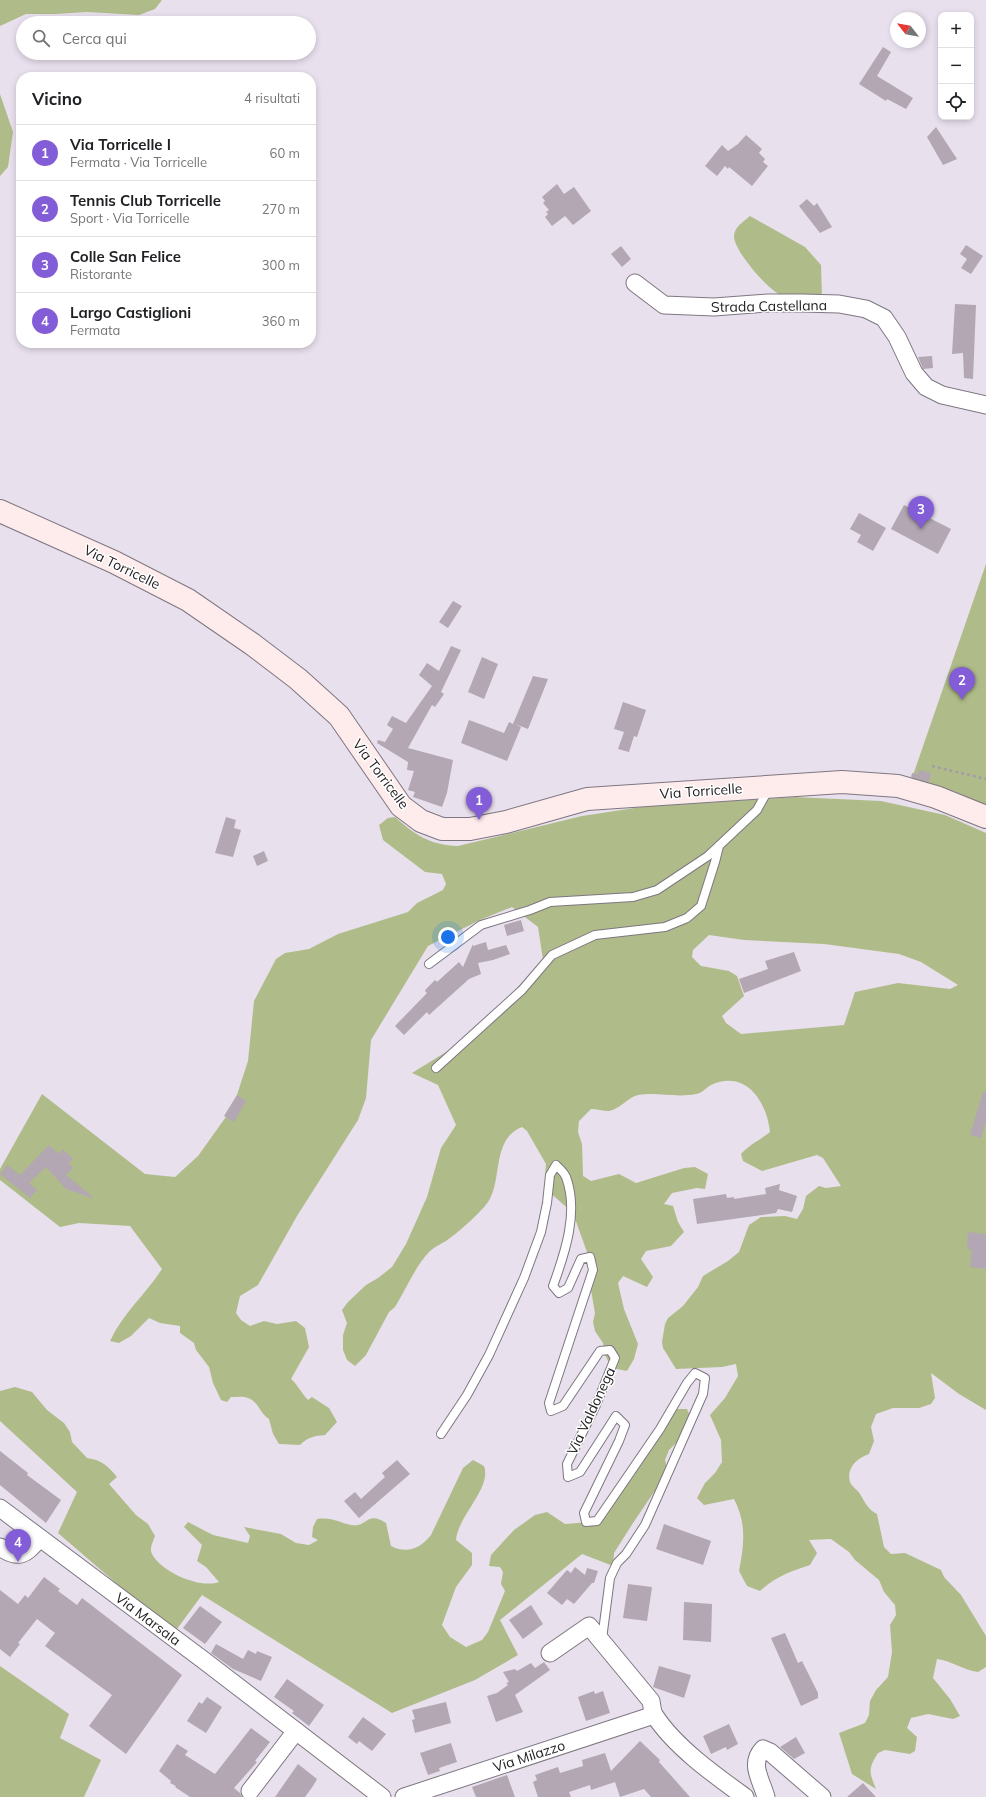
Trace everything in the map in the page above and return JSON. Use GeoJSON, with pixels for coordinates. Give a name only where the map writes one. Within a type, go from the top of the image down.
{"type":"FeatureCollection","features":[{"type":"Feature","properties":{"kind":"street","name":"Strada Castellana"},"geometry":{"type":"LineString","coordinates":[[634,283],[664,305],[714,307],[768,303],[802,303],[839,304],[866,309],[884,318],[897,336],[914,373],[926,387],[942,395],[986,405]]}},
{"type":"Feature","properties":{"kind":"street","name":"Via Torricelle"},"geometry":{"type":"LineString","coordinates":[[0,511],[114,562],[175,593],[252,644],[298,679],[339,716],[401,806],[421,822],[442,829],[470,829],[506,822],[587,799],[842,782],[898,786],[986,816]]}},
{"type":"Feature","properties":{"kind":"street","name":"Via Marsala"},"geometry":{"type":"LineString","coordinates":[[2,1514],[39,1538],[382,1797]]}},
{"type":"Feature","properties":{"kind":"street"},"geometry":{"type":"LineString","coordinates":[[0,1547],[10,1554],[17,1555],[27,1552],[39,1538]]}},
{"type":"Feature","properties":{"kind":"street"},"geometry":{"type":"LineString","coordinates":[[550,1653],[589,1626],[651,1701],[654,1715],[703,1766],[746,1797]]}},
{"type":"Feature","properties":{"kind":"street","name":"Via Milazzo"},"geometry":{"type":"LineString","coordinates":[[404,1797],[654,1715]]}},
{"type":"Feature","properties":{"kind":"street"},"geometry":{"type":"LineString","coordinates":[[250,1791],[296,1731]]}},
{"type":"Feature","properties":{"kind":"street"},"geometry":{"type":"LineString","coordinates":[[766,1797],[755,1766],[757,1755],[763,1749],[770,1752],[822,1797]]}},
{"type":"Feature","properties":{"kind":"lane"},"geometry":{"type":"LineString","coordinates":[[429,964],[481,925],[530,910],[550,902],[633,897],[657,890],[708,856],[719,846],[757,810],[770,786]]}},
{"type":"Feature","properties":{"kind":"lane"},"geometry":{"type":"LineString","coordinates":[[436,1068],[522,990],[552,956],[595,935],[665,927],[686,918],[701,906],[719,846]]}},
{"type":"Feature","properties":{"kind":"lane","name":"Via Valdonega"},"geometry":{"type":"LineString","coordinates":[[441,1434],[468,1395],[489,1355],[524,1278],[541,1232],[547,1202],[550,1175],[556,1165],[566,1175],[570,1197],[570,1220],[565,1252],[553,1286],[559,1293],[568,1288],[581,1259],[590,1257],[593,1270],[549,1404],[551,1411],[563,1406],[600,1351],[610,1350],[615,1358],[596,1405],[567,1464],[568,1477],[580,1472],[616,1416],[625,1425],[619,1441],[584,1513],[586,1522],[597,1521],[660,1430],[687,1383],[695,1373],[705,1378],[703,1394],[645,1525],[626,1554],[618,1563],[610,1578],[602,1640]]}},
{"type":"Feature","properties":{"kind":"path"},"geometry":{"type":"LineString","coordinates":[[932,766],[986,779]]}},
{"type":"Feature","properties":{"kind":"green space"},"geometry":{"type":"Polygon","coordinates":[[[0,0],[162,0],[155,9],[139,15],[87,12],[26,14],[16,16],[16,19],[0,26],[0,0]]]}},
{"type":"Feature","properties":{"kind":"green space"},"geometry":{"type":"Polygon","coordinates":[[[0,94],[13,132],[8,167],[0,176],[0,94]]]}},
{"type":"Feature","properties":{"kind":"green space"},"geometry":{"type":"Polygon","coordinates":[[[750,216],[805,247],[821,265],[822,296],[799,298],[785,297],[771,288],[754,271],[740,252],[734,237],[734,233],[737,228],[750,216]]]}},
{"type":"Feature","properties":{"kind":"green space"},"geometry":{"type":"Polygon","coordinates":[[[986,564],[986,805],[953,791],[911,781],[986,564]]]}},
{"type":"Feature","properties":{"kind":"green space"},"geometry":{"type":"Polygon","coordinates":[[[795,797],[881,801],[945,815],[986,833],[986,1410],[959,1394],[931,1373],[935,1398],[931,1404],[919,1408],[893,1408],[876,1414],[871,1427],[874,1441],[869,1454],[860,1458],[854,1464],[851,1468],[849,1477],[851,1484],[867,1506],[877,1514],[884,1547],[891,1554],[905,1553],[941,1570],[944,1577],[961,1595],[986,1636],[986,1667],[978,1672],[937,1659],[933,1678],[950,1699],[960,1716],[953,1719],[928,1714],[911,1718],[907,1728],[917,1737],[915,1751],[910,1754],[885,1750],[878,1753],[871,1767],[871,1774],[876,1789],[852,1774],[839,1733],[865,1723],[869,1715],[870,1701],[876,1690],[888,1677],[892,1652],[890,1625],[896,1615],[895,1605],[884,1592],[879,1580],[855,1560],[849,1552],[831,1539],[809,1540],[817,1553],[810,1565],[784,1575],[771,1582],[760,1591],[747,1586],[739,1571],[743,1543],[743,1526],[734,1499],[704,1505],[697,1498],[705,1483],[715,1473],[722,1462],[721,1440],[710,1415],[725,1398],[738,1376],[736,1364],[722,1367],[676,1369],[663,1348],[662,1342],[665,1324],[668,1318],[683,1306],[698,1287],[703,1276],[728,1261],[739,1252],[749,1225],[761,1217],[785,1216],[797,1219],[803,1209],[806,1196],[819,1186],[826,1188],[841,1186],[823,1158],[817,1155],[762,1171],[743,1161],[741,1154],[770,1132],[764,1110],[752,1091],[735,1081],[723,1081],[711,1085],[700,1093],[696,1094],[638,1095],[634,1096],[613,1110],[607,1111],[591,1109],[579,1121],[578,1132],[582,1144],[583,1176],[591,1181],[619,1174],[636,1183],[684,1168],[695,1167],[708,1174],[705,1189],[697,1188],[672,1193],[664,1204],[673,1206],[678,1222],[684,1232],[671,1246],[646,1251],[641,1259],[653,1277],[647,1287],[623,1276],[618,1283],[624,1309],[638,1344],[634,1359],[627,1371],[612,1368],[605,1355],[603,1343],[595,1331],[593,1322],[595,1313],[588,1273],[588,1255],[573,1213],[547,1190],[545,1175],[546,1164],[527,1131],[522,1127],[512,1133],[506,1141],[499,1161],[495,1183],[488,1202],[481,1211],[454,1235],[431,1250],[424,1258],[395,1307],[389,1312],[366,1355],[355,1366],[347,1360],[343,1350],[343,1335],[347,1323],[342,1310],[348,1302],[366,1285],[392,1267],[406,1244],[427,1197],[441,1148],[456,1125],[438,1085],[412,1073],[472,1036],[543,960],[538,927],[512,907],[480,920],[428,946],[371,1040],[366,1098],[358,1120],[297,1216],[258,1285],[240,1296],[236,1313],[241,1320],[250,1326],[264,1321],[277,1324],[296,1321],[305,1328],[309,1347],[291,1379],[308,1400],[312,1397],[329,1408],[337,1422],[325,1435],[311,1437],[300,1445],[279,1444],[273,1434],[269,1419],[254,1402],[246,1397],[231,1397],[227,1402],[221,1400],[213,1383],[209,1367],[196,1350],[194,1343],[180,1333],[180,1326],[160,1323],[149,1318],[131,1336],[119,1343],[110,1341],[121,1321],[162,1269],[130,1226],[79,1223],[60,1227],[0,1180],[0,1169],[42,1094],[145,1174],[175,1177],[198,1156],[233,1107],[248,1061],[254,1001],[276,959],[285,953],[309,949],[338,934],[408,912],[417,903],[443,890],[446,884],[442,874],[425,872],[383,840],[379,825],[388,818],[395,817],[416,834],[431,841],[439,844],[458,846],[582,816],[641,807],[795,797]],[[709,935],[693,950],[692,957],[701,966],[729,971],[737,976],[744,996],[722,1016],[726,1023],[741,1034],[844,1025],[855,992],[898,983],[950,989],[958,985],[921,962],[899,954],[824,944],[744,940],[709,935]]]}},
{"type":"Feature","properties":{"kind":"green space"},"geometry":{"type":"Polygon","coordinates":[[[15,1387],[32,1392],[47,1410],[64,1423],[70,1432],[72,1442],[87,1458],[97,1460],[104,1464],[117,1477],[109,1484],[136,1515],[148,1524],[155,1536],[151,1550],[157,1561],[172,1573],[192,1581],[202,1583],[211,1584],[219,1582],[206,1567],[197,1561],[202,1545],[184,1527],[188,1522],[213,1535],[248,1543],[250,1536],[244,1527],[281,1534],[296,1543],[309,1545],[318,1540],[312,1537],[313,1527],[317,1519],[331,1519],[351,1525],[357,1525],[374,1518],[386,1523],[391,1546],[402,1550],[408,1550],[418,1547],[431,1535],[463,1468],[473,1460],[484,1466],[485,1475],[483,1483],[479,1493],[462,1521],[456,1540],[472,1553],[472,1565],[456,1587],[442,1625],[450,1637],[466,1647],[482,1640],[488,1632],[505,1591],[501,1584],[503,1572],[500,1567],[489,1566],[491,1555],[514,1530],[535,1515],[547,1512],[565,1524],[590,1522],[594,1520],[675,1409],[687,1409],[690,1416],[681,1438],[669,1450],[665,1460],[668,1472],[663,1486],[654,1492],[614,1553],[613,1566],[582,1554],[500,1620],[518,1655],[475,1680],[392,1713],[202,1595],[174,1633],[58,1533],[77,1492],[0,1421],[0,1391],[15,1387]]]}},
{"type":"Feature","properties":{"kind":"green space"},"geometry":{"type":"Polygon","coordinates":[[[0,1666],[69,1714],[60,1738],[101,1760],[84,1797],[0,1797],[0,1666]]]}},
{"type":"Feature","properties":{"kind":"building"},"geometry":{"type":"Polygon","coordinates":[[[883,47],[891,52],[877,76],[913,98],[906,109],[887,99],[886,101],[859,84],[883,47]]]}},
{"type":"Feature","properties":{"kind":"building"},"geometry":{"type":"Polygon","coordinates":[[[936,127],[957,159],[943,165],[927,137],[936,127]]]}},
{"type":"Feature","properties":{"kind":"building"},"geometry":{"type":"Polygon","coordinates":[[[746,135],[762,149],[759,153],[765,159],[763,162],[768,166],[752,186],[729,167],[728,169],[725,166],[717,176],[705,166],[722,145],[728,151],[738,144],[746,135]]]}},
{"type":"Feature","properties":{"kind":"building"},"geometry":{"type":"Polygon","coordinates":[[[557,184],[564,194],[574,187],[591,211],[573,225],[565,216],[552,226],[545,217],[548,214],[546,212],[549,210],[543,203],[545,201],[542,197],[557,184]]]}},
{"type":"Feature","properties":{"kind":"building"},"geometry":{"type":"Polygon","coordinates":[[[807,199],[814,206],[817,203],[832,227],[820,233],[799,206],[807,199]]]}},
{"type":"Feature","properties":{"kind":"building"},"geometry":{"type":"Polygon","coordinates":[[[966,245],[983,256],[971,274],[961,268],[967,259],[960,254],[966,245]]]}},
{"type":"Feature","properties":{"kind":"building"},"geometry":{"type":"Polygon","coordinates":[[[621,246],[631,259],[622,267],[611,254],[621,246]]]}},
{"type":"Feature","properties":{"kind":"building"},"geometry":{"type":"Polygon","coordinates":[[[955,304],[976,305],[973,379],[964,378],[963,353],[952,354],[955,304]]]}},
{"type":"Feature","properties":{"kind":"building"},"geometry":{"type":"Polygon","coordinates":[[[932,356],[933,368],[923,369],[918,357],[932,356]]]}},
{"type":"Feature","properties":{"kind":"building"},"geometry":{"type":"Polygon","coordinates":[[[904,505],[951,529],[938,554],[891,529],[904,505]]]}},
{"type":"Feature","properties":{"kind":"building"},"geometry":{"type":"Polygon","coordinates":[[[859,513],[886,528],[873,551],[857,542],[861,535],[850,529],[859,513]]]}},
{"type":"Feature","properties":{"kind":"building"},"geometry":{"type":"Polygon","coordinates":[[[453,601],[462,606],[448,628],[439,622],[453,601]]]}},
{"type":"Feature","properties":{"kind":"building"},"geometry":{"type":"Polygon","coordinates":[[[451,646],[461,650],[441,692],[444,694],[435,707],[432,705],[408,748],[453,760],[447,793],[442,807],[413,797],[415,792],[408,790],[414,771],[407,770],[408,762],[377,743],[378,740],[385,742],[393,729],[387,725],[392,716],[406,723],[432,686],[419,675],[427,663],[439,671],[451,646]]]}},
{"type":"Feature","properties":{"kind":"building"},"geometry":{"type":"Polygon","coordinates":[[[482,657],[498,664],[484,699],[468,692],[482,657]]]}},
{"type":"Feature","properties":{"kind":"building"},"geometry":{"type":"Polygon","coordinates":[[[533,676],[548,679],[528,729],[515,724],[521,727],[507,761],[461,743],[469,720],[504,733],[509,722],[513,724],[533,676]]]}},
{"type":"Feature","properties":{"kind":"building"},"geometry":{"type":"Polygon","coordinates":[[[623,702],[646,710],[637,737],[634,736],[629,752],[618,749],[624,732],[614,729],[623,702]]]}},
{"type":"Feature","properties":{"kind":"building"},"geometry":{"type":"Polygon","coordinates":[[[919,770],[931,773],[929,782],[911,777],[912,773],[918,774],[919,770]]]}},
{"type":"Feature","properties":{"kind":"building"},"geometry":{"type":"Polygon","coordinates":[[[226,817],[236,820],[234,828],[241,830],[233,857],[215,853],[226,817]]]}},
{"type":"Feature","properties":{"kind":"building"},"geometry":{"type":"Polygon","coordinates":[[[264,851],[268,861],[257,866],[253,856],[264,851]]]}},
{"type":"Feature","properties":{"kind":"building"},"geometry":{"type":"Polygon","coordinates":[[[521,920],[524,931],[507,936],[504,925],[521,920]]]}},
{"type":"Feature","properties":{"kind":"building"},"geometry":{"type":"Polygon","coordinates":[[[486,942],[488,950],[506,945],[510,954],[478,963],[481,974],[469,979],[429,1015],[427,1012],[404,1035],[395,1026],[427,993],[425,991],[426,989],[435,980],[437,982],[459,962],[463,967],[473,944],[473,946],[486,942]]]}},
{"type":"Feature","properties":{"kind":"building"},"geometry":{"type":"Polygon","coordinates":[[[794,952],[801,971],[744,993],[739,979],[768,969],[765,961],[794,952]]]}},
{"type":"Feature","properties":{"kind":"building"},"geometry":{"type":"Polygon","coordinates":[[[983,1092],[986,1092],[986,1122],[981,1138],[970,1135],[983,1092]]]}},
{"type":"Feature","properties":{"kind":"building"},"geometry":{"type":"Polygon","coordinates":[[[237,1095],[246,1101],[234,1122],[224,1116],[237,1095]]]}},
{"type":"Feature","properties":{"kind":"building"},"geometry":{"type":"Polygon","coordinates":[[[49,1145],[59,1154],[63,1149],[73,1159],[69,1163],[73,1168],[66,1175],[93,1197],[92,1198],[66,1189],[46,1167],[29,1183],[37,1190],[30,1198],[0,1174],[7,1165],[20,1175],[49,1145]]]}},
{"type":"Feature","properties":{"kind":"building"},"geometry":{"type":"Polygon","coordinates":[[[780,1184],[779,1190],[797,1196],[792,1212],[778,1209],[776,1213],[697,1224],[693,1199],[726,1194],[727,1198],[734,1197],[734,1199],[766,1194],[765,1188],[780,1184]]]}},
{"type":"Feature","properties":{"kind":"building"},"geometry":{"type":"Polygon","coordinates":[[[968,1232],[986,1234],[986,1269],[970,1267],[972,1250],[967,1249],[968,1232]]]}},
{"type":"Feature","properties":{"kind":"building"},"geometry":{"type":"Polygon","coordinates":[[[0,1451],[28,1473],[27,1475],[61,1500],[46,1523],[0,1485],[0,1451]]]}},
{"type":"Feature","properties":{"kind":"building"},"geometry":{"type":"Polygon","coordinates":[[[397,1460],[410,1474],[359,1518],[344,1501],[355,1492],[361,1499],[385,1477],[382,1473],[397,1460]]]}},
{"type":"Feature","properties":{"kind":"building"},"geometry":{"type":"Polygon","coordinates":[[[664,1524],[711,1541],[703,1565],[656,1549],[664,1524]]]}},
{"type":"Feature","properties":{"kind":"building"},"geometry":{"type":"Polygon","coordinates":[[[575,1567],[585,1575],[587,1568],[598,1571],[594,1583],[592,1583],[574,1604],[567,1599],[562,1605],[547,1593],[567,1570],[571,1573],[575,1567]]]}},
{"type":"Feature","properties":{"kind":"building"},"geometry":{"type":"Polygon","coordinates":[[[44,1577],[60,1589],[58,1591],[77,1605],[82,1598],[182,1675],[126,1754],[89,1726],[112,1695],[45,1646],[55,1633],[37,1619],[18,1643],[20,1644],[10,1657],[0,1649],[0,1590],[18,1604],[25,1595],[28,1598],[44,1577]]]}},
{"type":"Feature","properties":{"kind":"building"},"geometry":{"type":"Polygon","coordinates":[[[628,1584],[652,1587],[647,1621],[623,1618],[628,1584]]]}},
{"type":"Feature","properties":{"kind":"building"},"geometry":{"type":"Polygon","coordinates":[[[684,1602],[712,1604],[711,1642],[683,1640],[684,1602]]]}},
{"type":"Feature","properties":{"kind":"building"},"geometry":{"type":"Polygon","coordinates":[[[531,1605],[543,1624],[523,1639],[509,1620],[531,1605]]]}},
{"type":"Feature","properties":{"kind":"building"},"geometry":{"type":"Polygon","coordinates":[[[200,1606],[222,1622],[205,1644],[183,1628],[200,1606]]]}},
{"type":"Feature","properties":{"kind":"building"},"geometry":{"type":"Polygon","coordinates":[[[785,1633],[798,1663],[802,1661],[818,1693],[818,1698],[801,1706],[771,1638],[785,1633]]]}},
{"type":"Feature","properties":{"kind":"building"},"geometry":{"type":"Polygon","coordinates":[[[216,1644],[243,1659],[248,1650],[256,1654],[257,1651],[272,1657],[261,1681],[233,1669],[211,1653],[216,1644]]]}},
{"type":"Feature","properties":{"kind":"building"},"geometry":{"type":"Polygon","coordinates":[[[544,1662],[550,1670],[515,1695],[523,1712],[496,1722],[487,1696],[497,1693],[508,1685],[506,1683],[509,1682],[503,1672],[515,1669],[517,1671],[531,1663],[535,1668],[544,1662]]]}},
{"type":"Feature","properties":{"kind":"building"},"geometry":{"type":"Polygon","coordinates":[[[659,1666],[691,1675],[684,1698],[653,1687],[659,1666]]]}},
{"type":"Feature","properties":{"kind":"building"},"geometry":{"type":"Polygon","coordinates":[[[287,1679],[324,1705],[309,1726],[292,1713],[294,1711],[274,1697],[287,1679]]]}},
{"type":"Feature","properties":{"kind":"building"},"geometry":{"type":"Polygon","coordinates":[[[594,1691],[595,1694],[603,1691],[610,1713],[586,1721],[578,1697],[594,1691]]]}},
{"type":"Feature","properties":{"kind":"building"},"geometry":{"type":"Polygon","coordinates":[[[207,1697],[222,1707],[206,1733],[187,1721],[199,1702],[202,1704],[207,1697]]]}},
{"type":"Feature","properties":{"kind":"building"},"geometry":{"type":"Polygon","coordinates":[[[446,1702],[451,1723],[415,1733],[412,1720],[415,1719],[412,1710],[446,1702]]]}},
{"type":"Feature","properties":{"kind":"building"},"geometry":{"type":"Polygon","coordinates":[[[363,1717],[386,1734],[372,1751],[359,1741],[357,1744],[348,1737],[363,1717]]]}},
{"type":"Feature","properties":{"kind":"building"},"geometry":{"type":"Polygon","coordinates":[[[729,1724],[738,1744],[727,1750],[726,1747],[711,1754],[703,1736],[729,1724]]]}},
{"type":"Feature","properties":{"kind":"building"},"geometry":{"type":"Polygon","coordinates":[[[251,1728],[270,1742],[255,1761],[257,1762],[234,1788],[242,1797],[190,1797],[170,1783],[171,1781],[159,1771],[177,1744],[188,1751],[185,1755],[215,1774],[251,1728]]]}},
{"type":"Feature","properties":{"kind":"building"},"geometry":{"type":"Polygon","coordinates":[[[796,1737],[805,1753],[794,1759],[780,1747],[796,1737]]]}},
{"type":"Feature","properties":{"kind":"building"},"geometry":{"type":"Polygon","coordinates":[[[640,1741],[660,1760],[659,1762],[690,1797],[651,1797],[644,1789],[620,1797],[615,1782],[591,1790],[590,1785],[569,1792],[571,1797],[538,1797],[533,1782],[537,1780],[535,1775],[558,1767],[560,1773],[583,1766],[582,1760],[605,1753],[611,1771],[640,1741]]]}},
{"type":"Feature","properties":{"kind":"building"},"geometry":{"type":"Polygon","coordinates":[[[451,1743],[457,1762],[439,1768],[440,1771],[428,1775],[420,1753],[451,1743]]]}},
{"type":"Feature","properties":{"kind":"building"},"geometry":{"type":"Polygon","coordinates":[[[298,1764],[317,1779],[313,1786],[305,1797],[275,1797],[298,1764]]]}},
{"type":"Feature","properties":{"kind":"building"},"geometry":{"type":"Polygon","coordinates":[[[507,1775],[515,1797],[476,1797],[472,1787],[507,1775]]]}},
{"type":"Feature","properties":{"kind":"building"},"geometry":{"type":"Polygon","coordinates":[[[863,1783],[876,1797],[847,1797],[863,1783]]]}},
{"type":"Feature","properties":{"kind":"place","name":"Colle San Felice"},"geometry":{"type":"Point","coordinates":[921,529]}},
{"type":"Feature","properties":{"kind":"place","name":"Tennis Club Torricelle"},"geometry":{"type":"Point","coordinates":[962,700]}},
{"type":"Feature","properties":{"kind":"place","name":"Via Torricelle I"},"geometry":{"type":"Point","coordinates":[479,820]}},
{"type":"Feature","properties":{"kind":"place","name":"Largo Castiglioni"},"geometry":{"type":"Point","coordinates":[18,1562]}}]}
